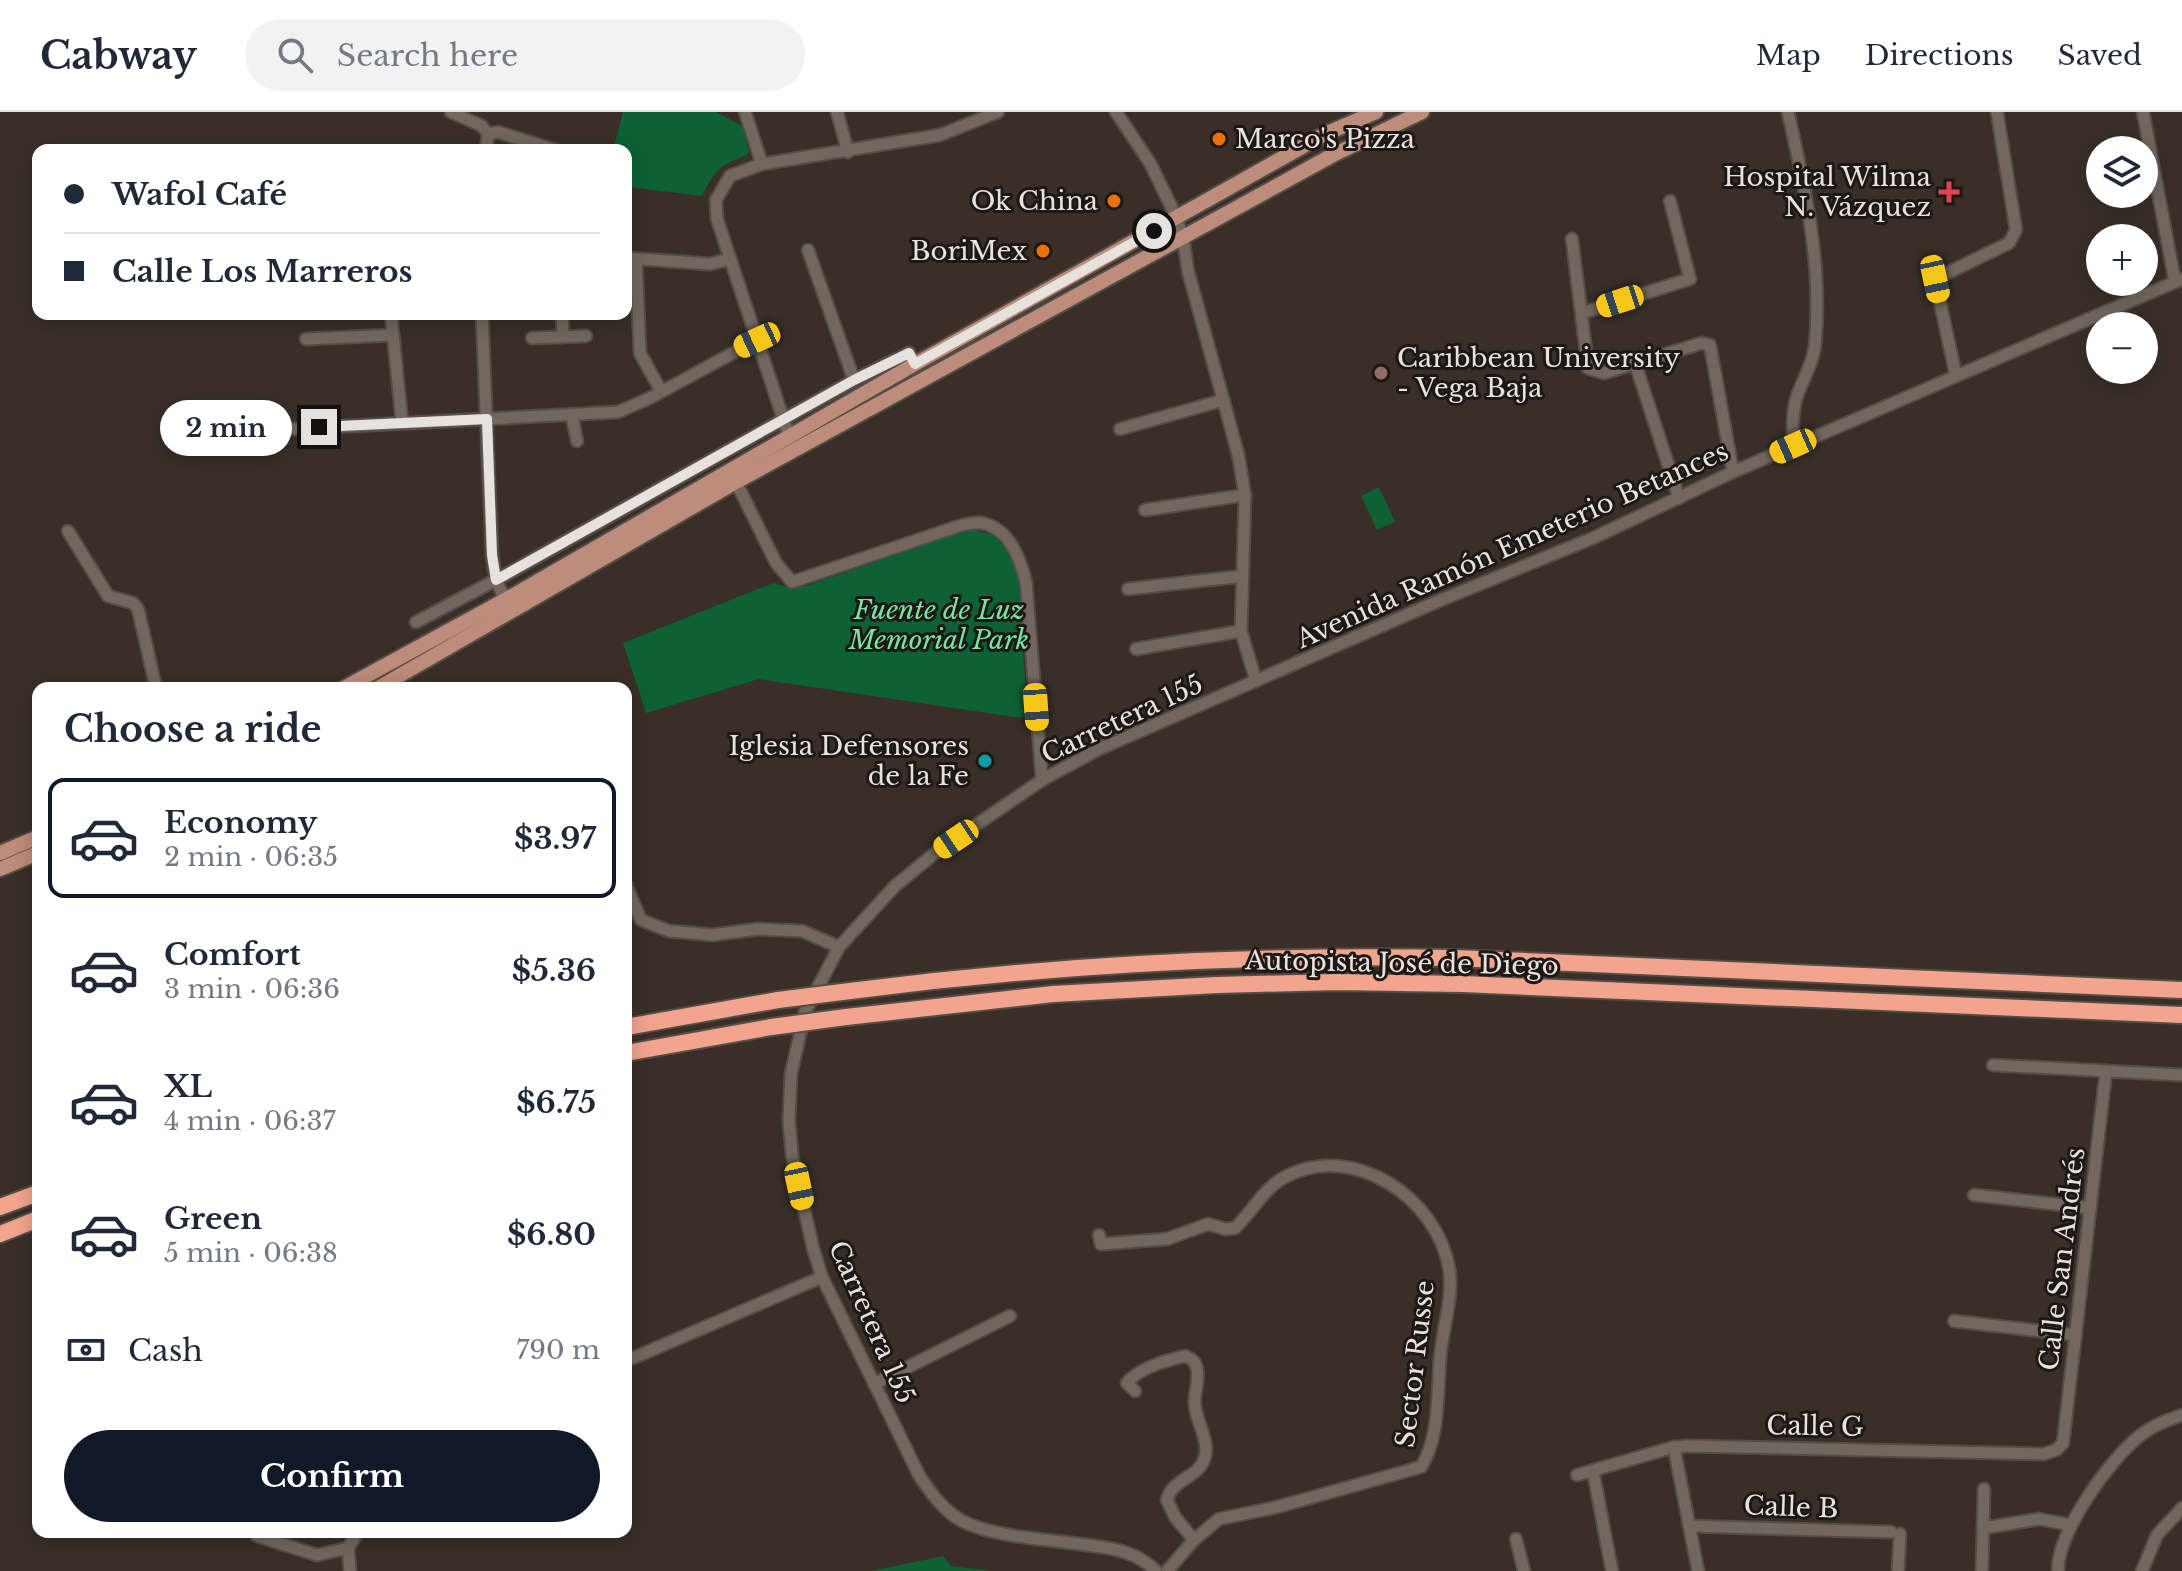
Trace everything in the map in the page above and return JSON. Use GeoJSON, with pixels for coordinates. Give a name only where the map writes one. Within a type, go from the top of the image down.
{"type":"FeatureCollection","features":[{"type":"Feature","properties":{"kind":"highway","name":"Autopista José de Diego"},"geometry":{"type":"LineString","coordinates":[[632,1026],[778,1000],[850,991],[1059,968],[1214,958],[1455,958],[2182,990]]}},
{"type":"Feature","properties":{"kind":"highway","name":"Autopista José de Diego"},"geometry":{"type":"LineString","coordinates":[[632,1052],[771,1027],[1053,994],[1336,982],[1463,984],[2182,1015]]}},
{"type":"Feature","properties":{"kind":"highway"},"geometry":{"type":"LineString","coordinates":[[0,1207],[32,1195]]}},
{"type":"Feature","properties":{"kind":"highway"},"geometry":{"type":"LineString","coordinates":[[0,1234],[32,1221]]}},
{"type":"Feature","properties":{"kind":"main road"},"geometry":{"type":"LineString","coordinates":[[389,682],[508,606],[789,436],[1325,134],[1376,112]]}},
{"type":"Feature","properties":{"kind":"main road"},"geometry":{"type":"LineString","coordinates":[[356,682],[508,606],[1333,155],[1422,112]]}},
{"type":"Feature","properties":{"kind":"main road"},"geometry":{"type":"LineString","coordinates":[[0,853],[32,840]]}},
{"type":"Feature","properties":{"kind":"main road"},"geometry":{"type":"LineString","coordinates":[[0,869],[32,856]]}},
{"type":"Feature","properties":{"kind":"street"},"geometry":{"type":"LineString","coordinates":[[451,112],[482,126],[488,134],[487,144]]}},
{"type":"Feature","properties":{"kind":"street"},"geometry":{"type":"LineString","coordinates":[[745,112],[762,164]]}},
{"type":"Feature","properties":{"kind":"street"},"geometry":{"type":"LineString","coordinates":[[837,112],[848,152]]}},
{"type":"Feature","properties":{"kind":"street"},"geometry":{"type":"LineString","coordinates":[[789,436],[717,219],[716,200],[730,176],[762,164],[940,135],[998,112]]}},
{"type":"Feature","properties":{"kind":"street"},"geometry":{"type":"LineString","coordinates":[[1116,112],[1150,163],[1183,237],[1188,271],[1238,454],[1245,495],[1241,631],[1256,681]]}},
{"type":"Feature","properties":{"kind":"street"},"geometry":{"type":"LineString","coordinates":[[1788,112],[1807,196],[1818,311],[1814,357],[1795,401],[1793,446]]}},
{"type":"Feature","properties":{"kind":"street"},"geometry":{"type":"LineString","coordinates":[[1956,376],[1935,279],[2009,243],[2016,230],[1997,112]]}},
{"type":"Feature","properties":{"kind":"street"},"geometry":{"type":"LineString","coordinates":[[2143,112],[2179,280]]}},
{"type":"Feature","properties":{"kind":"street"},"geometry":{"type":"LineString","coordinates":[[488,134],[498,132],[536,144]]}},
{"type":"Feature","properties":{"kind":"street"},"geometry":{"type":"LineString","coordinates":[[1582,313],[1690,279],[1670,201]]}},
{"type":"Feature","properties":{"kind":"street"},"geometry":{"type":"LineString","coordinates":[[1572,239],[1588,368],[1604,373],[1702,343],[1710,345],[1733,472]]}},
{"type":"Feature","properties":{"kind":"street"},"geometry":{"type":"LineString","coordinates":[[808,250],[854,380]]}},
{"type":"Feature","properties":{"kind":"street"},"geometry":{"type":"LineString","coordinates":[[632,259],[710,264],[730,259]]}},
{"type":"Feature","properties":{"kind":"street"},"geometry":{"type":"LineString","coordinates":[[632,269],[640,353],[661,391]]}},
{"type":"Feature","properties":{"kind":"street","name":"Avenida Ramón Emeterio Betances"},"geometry":{"type":"LineString","coordinates":[[1256,681],[1593,538],[1733,472],[2179,280]]}},
{"type":"Feature","properties":{"kind":"street"},"geometry":{"type":"LineString","coordinates":[[391,320],[402,422]]}},
{"type":"Feature","properties":{"kind":"street"},"geometry":{"type":"LineString","coordinates":[[482,320],[492,555],[496,580],[508,606]]}},
{"type":"Feature","properties":{"kind":"street"},"geometry":{"type":"LineString","coordinates":[[562,320],[563,337]]}},
{"type":"Feature","properties":{"kind":"street"},"geometry":{"type":"LineString","coordinates":[[306,339],[392,335]]}},
{"type":"Feature","properties":{"kind":"street"},"geometry":{"type":"LineString","coordinates":[[532,338],[586,336]]}},
{"type":"Feature","properties":{"kind":"street"},"geometry":{"type":"LineString","coordinates":[[293,429],[618,412],[757,340]]}},
{"type":"Feature","properties":{"kind":"street"},"geometry":{"type":"LineString","coordinates":[[416,622],[854,380],[909,353],[915,364]]}},
{"type":"Feature","properties":{"kind":"street"},"geometry":{"type":"LineString","coordinates":[[1635,363],[1679,498]]}},
{"type":"Feature","properties":{"kind":"street"},"geometry":{"type":"LineString","coordinates":[[1120,429],[1224,400]]}},
{"type":"Feature","properties":{"kind":"street"},"geometry":{"type":"LineString","coordinates":[[572,416],[577,441]]}},
{"type":"Feature","properties":{"kind":"street"},"geometry":{"type":"LineString","coordinates":[[736,482],[776,563],[792,582],[962,525],[982,523],[1003,535],[1018,553],[1026,582],[1042,780]]}},
{"type":"Feature","properties":{"kind":"street"},"geometry":{"type":"LineString","coordinates":[[1145,510],[1245,495]]}},
{"type":"Feature","properties":{"kind":"street"},"geometry":{"type":"LineString","coordinates":[[68,531],[108,596],[133,603],[138,609],[155,682]]}},
{"type":"Feature","properties":{"kind":"street"},"geometry":{"type":"LineString","coordinates":[[1128,589],[1243,576]]}},
{"type":"Feature","properties":{"kind":"street"},"geometry":{"type":"LineString","coordinates":[[1136,649],[1241,631]]}},
{"type":"Feature","properties":{"kind":"street","name":"Carretera 155"},"geometry":{"type":"LineString","coordinates":[[1156,1571],[1140,1558],[1113,1548],[1000,1532],[961,1520],[936,1500],[920,1477],[822,1277],[792,1155],[791,1074],[805,1012],[839,947],[912,870],[1042,780],[1099,749],[1256,681]]}},
{"type":"Feature","properties":{"kind":"street"},"geometry":{"type":"LineString","coordinates":[[632,899],[641,920],[669,931],[712,935],[758,929],[802,931],[839,947]]}},
{"type":"Feature","properties":{"kind":"street"},"geometry":{"type":"LineString","coordinates":[[1993,1065],[2182,1075]]}},
{"type":"Feature","properties":{"kind":"street","name":"Calle San Andrés"},"geometry":{"type":"LineString","coordinates":[[2056,1450],[2063,1443],[2106,1071]]}},
{"type":"Feature","properties":{"kind":"street","name":"Sector Russe"},"geometry":{"type":"LineString","coordinates":[[1099,1235],[1101,1244],[1123,1243],[1167,1239],[1202,1225],[1235,1228],[1262,1195],[1284,1177],[1314,1166],[1340,1166],[1362,1169],[1393,1186],[1428,1218],[1442,1243],[1450,1272],[1431,1447],[1421,1467],[1277,1507],[1219,1519],[1194,1540],[1167,1571]]}},
{"type":"Feature","properties":{"kind":"street"},"geometry":{"type":"LineString","coordinates":[[1974,1195],[2090,1208]]}},
{"type":"Feature","properties":{"kind":"street"},"geometry":{"type":"LineString","coordinates":[[632,1358],[822,1277]]}},
{"type":"Feature","properties":{"kind":"street"},"geometry":{"type":"LineString","coordinates":[[874,1384],[1010,1316]]}},
{"type":"Feature","properties":{"kind":"street"},"geometry":{"type":"LineString","coordinates":[[1954,1321],[2076,1335]]}},
{"type":"Feature","properties":{"kind":"street"},"geometry":{"type":"LineString","coordinates":[[1135,1391],[1127,1383],[1129,1378],[1144,1370],[1185,1356],[1196,1364],[1194,1404],[1206,1445],[1206,1456],[1195,1472],[1172,1487],[1167,1500],[1175,1517],[1194,1540]]}},
{"type":"Feature","properties":{"kind":"street"},"geometry":{"type":"LineString","coordinates":[[2058,1571],[2071,1525],[2086,1498],[2141,1435],[2164,1421],[2182,1415]]}},
{"type":"Feature","properties":{"kind":"street"},"geometry":{"type":"LineString","coordinates":[[1674,1447],[1698,1571]]}},
{"type":"Feature","properties":{"kind":"street","name":"Calle G"},"geometry":{"type":"LineString","coordinates":[[1577,1475],[1674,1447],[2044,1454],[2056,1450]]}},
{"type":"Feature","properties":{"kind":"street"},"geometry":{"type":"LineString","coordinates":[[1593,1471],[1612,1571]]}},
{"type":"Feature","properties":{"kind":"street"},"geometry":{"type":"LineString","coordinates":[[1982,1571],[1984,1489]]}},
{"type":"Feature","properties":{"kind":"street"},"geometry":{"type":"LineString","coordinates":[[2142,1571],[2157,1535],[2182,1508]]}},
{"type":"Feature","properties":{"kind":"street"},"geometry":{"type":"LineString","coordinates":[[1983,1528],[2039,1519],[2071,1525]]}},
{"type":"Feature","properties":{"kind":"street","name":"Calle B"},"geometry":{"type":"LineString","coordinates":[[1689,1526],[1896,1533],[1898,1571]]}},
{"type":"Feature","properties":{"kind":"street"},"geometry":{"type":"LineString","coordinates":[[263,1538],[317,1555],[348,1548]]}},
{"type":"Feature","properties":{"kind":"street"},"geometry":{"type":"LineString","coordinates":[[350,1571],[348,1548],[354,1538]]}},
{"type":"Feature","properties":{"kind":"street"},"geometry":{"type":"LineString","coordinates":[[1516,1539],[1524,1571]]}},
{"type":"Feature","properties":{"kind":"green space"},"geometry":{"type":"Polygon","coordinates":[[[623,112],[716,112],[742,126],[749,151],[719,170],[702,196],[632,187],[632,144],[615,144],[623,112]]]}},
{"type":"Feature","properties":{"kind":"green space"},"geometry":{"type":"Polygon","coordinates":[[[1379,487],[1395,522],[1377,530],[1361,496],[1379,487]]]}},
{"type":"Feature","properties":{"kind":"green space","name":"Fuente de Luz Memorial Park"},"geometry":{"type":"Polygon","coordinates":[[[970,529],[993,535],[1013,557],[1019,584],[1027,713],[1022,718],[759,679],[646,713],[623,643],[773,583],[791,588],[806,586],[970,529]]]}},
{"type":"Feature","properties":{"kind":"green space"},"geometry":{"type":"Polygon","coordinates":[[[943,1556],[951,1566],[992,1571],[872,1571],[943,1556]]]}},
{"type":"Feature","properties":{"kind":"place","name":"Marco's Pizza"},"geometry":{"type":"Point","coordinates":[1219,139]}},
{"type":"Feature","properties":{"kind":"place","name":"Hospital Wilma N. Vázquez"},"geometry":{"type":"Point","coordinates":[1949,192]}},
{"type":"Feature","properties":{"kind":"place","name":"Ok China"},"geometry":{"type":"Point","coordinates":[1114,201]}},
{"type":"Feature","properties":{"kind":"place","name":"BoriMex"},"geometry":{"type":"Point","coordinates":[1043,251]}},
{"type":"Feature","properties":{"kind":"place","name":"Caribbean University - Vega Baja"},"geometry":{"type":"Point","coordinates":[1381,373]}},
{"type":"Feature","properties":{"kind":"place","name":"Iglesia Defensores de la Fe"},"geometry":{"type":"Point","coordinates":[985,761]}},
{"type":"Feature","properties":{"kind":"route"},"geometry":{"type":"LineString","coordinates":[[319,427],[487,419],[492,555],[496,580],[854,380],[909,353],[915,364],[1154,231]]}}]}
